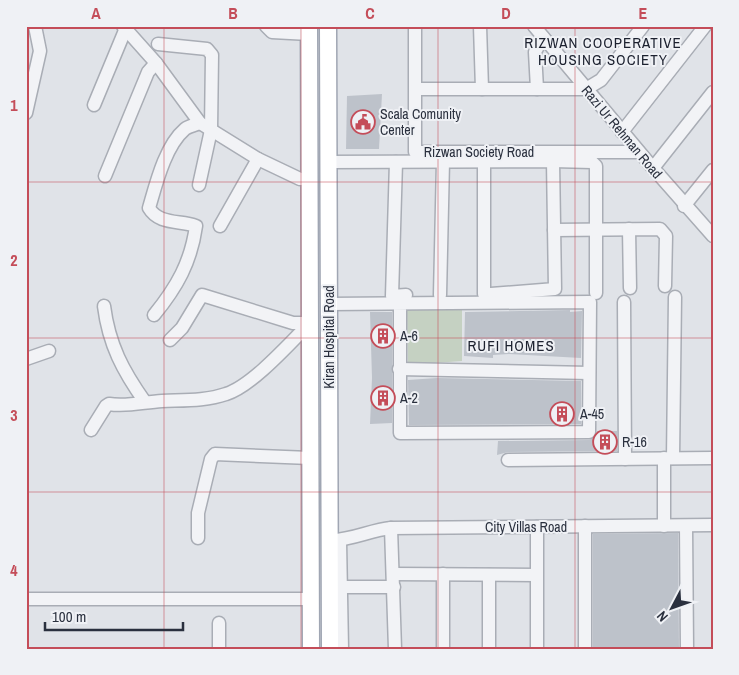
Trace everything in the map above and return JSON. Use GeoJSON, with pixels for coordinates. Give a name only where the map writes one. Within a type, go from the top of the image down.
{"type":"FeatureCollection","features":[{"type":"Feature","properties":{"kind":"main road","name":"Kiran Hospital Road"},"geometry":{"type":"LineString","coordinates":[[328,26],[329,304],[336,587],[330,649]]}},
{"type":"Feature","properties":{"kind":"main road","name":"Kiran Hospital Road"},"geometry":{"type":"LineString","coordinates":[[309,30],[311,649]]}},
{"type":"Feature","properties":{"kind":"street"},"geometry":{"type":"LineString","coordinates":[[26,113],[40,51],[36,26]]}},
{"type":"Feature","properties":{"kind":"street"},"geometry":{"type":"LineString","coordinates":[[266,26],[272,32],[309,30]]}},
{"type":"Feature","properties":{"kind":"street","name":"Rizwan Society Road"},"geometry":{"type":"LineString","coordinates":[[415,26],[415,152],[639,152]]}},
{"type":"Feature","properties":{"kind":"street"},"geometry":{"type":"LineString","coordinates":[[480,26],[482,90]]}},
{"type":"Feature","properties":{"kind":"street","name":"Razi Ur Rehman Road"},"geometry":{"type":"LineString","coordinates":[[534,26],[684,206],[713,236]]}},
{"type":"Feature","properties":{"kind":"street"},"geometry":{"type":"LineString","coordinates":[[416,89],[586,89],[602,80],[643,26]]}},
{"type":"Feature","properties":{"kind":"street"},"geometry":{"type":"LineString","coordinates":[[622,132],[704,26]]}},
{"type":"Feature","properties":{"kind":"street"},"geometry":{"type":"LineString","coordinates":[[94,105],[125,27],[205,126],[258,159],[300,179],[310,180]]}},
{"type":"Feature","properties":{"kind":"street"},"geometry":{"type":"LineString","coordinates":[[537,89],[535,52],[543,37]]}},
{"type":"Feature","properties":{"kind":"street"},"geometry":{"type":"LineString","coordinates":[[158,44],[207,49],[212,55],[199,184]]}},
{"type":"Feature","properties":{"kind":"street"},"geometry":{"type":"LineString","coordinates":[[104,176],[148,72],[156,63]]}},
{"type":"Feature","properties":{"kind":"street"},"geometry":{"type":"LineString","coordinates":[[653,168],[713,92]]}},
{"type":"Feature","properties":{"kind":"street"},"geometry":{"type":"LineString","coordinates":[[154,315],[175,290],[194,245],[196,226],[178,222],[170,223],[153,215],[148,208],[161,170],[172,148],[186,129],[205,126]]}},
{"type":"Feature","properties":{"kind":"street"},"geometry":{"type":"LineString","coordinates":[[220,226],[258,159]]}},
{"type":"Feature","properties":{"kind":"street"},"geometry":{"type":"LineString","coordinates":[[440,295],[443,161]]}},
{"type":"Feature","properties":{"kind":"street"},"geometry":{"type":"LineString","coordinates":[[396,162],[392,296],[553,291],[556,284],[553,161]]}},
{"type":"Feature","properties":{"kind":"street"},"geometry":{"type":"LineString","coordinates":[[329,162],[553,161],[592,162],[595,164],[589,432],[400,433],[400,302]]}},
{"type":"Feature","properties":{"kind":"street"},"geometry":{"type":"LineString","coordinates":[[484,162],[484,294]]}},
{"type":"Feature","properties":{"kind":"street"},"geometry":{"type":"LineString","coordinates":[[684,206],[713,170]]}},
{"type":"Feature","properties":{"kind":"street"},"geometry":{"type":"LineString","coordinates":[[629,229],[630,288]]}},
{"type":"Feature","properties":{"kind":"street"},"geometry":{"type":"LineString","coordinates":[[554,230],[660,229],[665,233],[665,286]]}},
{"type":"Feature","properties":{"kind":"street"},"geometry":{"type":"LineString","coordinates":[[170,340],[182,328],[202,295],[292,323],[310,323]]}},
{"type":"Feature","properties":{"kind":"street"},"geometry":{"type":"LineString","coordinates":[[329,304],[593,297]]}},
{"type":"Feature","properties":{"kind":"street"},"geometry":{"type":"LineString","coordinates":[[664,526],[669,458],[675,297]]}},
{"type":"Feature","properties":{"kind":"street"},"geometry":{"type":"LineString","coordinates":[[624,302],[625,459]]}},
{"type":"Feature","properties":{"kind":"street"},"geometry":{"type":"LineString","coordinates":[[104,306],[112,338],[124,372],[146,402]]}},
{"type":"Feature","properties":{"kind":"street"},"geometry":{"type":"LineString","coordinates":[[91,430],[109,404],[124,406],[146,402],[208,398],[227,394],[243,386],[310,323]]}},
{"type":"Feature","properties":{"kind":"street"},"geometry":{"type":"LineString","coordinates":[[26,359],[49,351]]}},
{"type":"Feature","properties":{"kind":"street"},"geometry":{"type":"LineString","coordinates":[[399,369],[589,373]]}},
{"type":"Feature","properties":{"kind":"street"},"geometry":{"type":"LineString","coordinates":[[198,538],[198,513],[211,459],[215,454],[310,458]]}},
{"type":"Feature","properties":{"kind":"street"},"geometry":{"type":"LineString","coordinates":[[508,460],[713,458]]}},
{"type":"Feature","properties":{"kind":"street","name":"City Villas Road"},"geometry":{"type":"LineString","coordinates":[[335,540],[372,530],[391,528],[713,525]]}},
{"type":"Feature","properties":{"kind":"street"},"geometry":{"type":"LineString","coordinates":[[584,526],[584,649]]}},
{"type":"Feature","properties":{"kind":"street"},"geometry":{"type":"LineString","coordinates":[[686,526],[687,649]]}},
{"type":"Feature","properties":{"kind":"street"},"geometry":{"type":"LineString","coordinates":[[537,527],[537,649]]}},
{"type":"Feature","properties":{"kind":"street"},"geometry":{"type":"LineString","coordinates":[[391,528],[395,649]]}},
{"type":"Feature","properties":{"kind":"street"},"geometry":{"type":"LineString","coordinates":[[342,649],[336,587],[443,574],[536,575]]}},
{"type":"Feature","properties":{"kind":"street"},"geometry":{"type":"LineString","coordinates":[[443,574],[443,649]]}},
{"type":"Feature","properties":{"kind":"street"},"geometry":{"type":"LineString","coordinates":[[489,575],[489,649]]}},
{"type":"Feature","properties":{"kind":"street"},"geometry":{"type":"LineString","coordinates":[[26,599],[311,600]]}},
{"type":"Feature","properties":{"kind":"street"},"geometry":{"type":"LineString","coordinates":[[219,623],[219,649]]}},
{"type":"Feature","properties":{"kind":"green space"},"geometry":{"type":"Polygon","coordinates":[[[407,309],[462,310],[462,361],[408,365],[407,309]]]}},
{"type":"Feature","properties":{"kind":"building","name":"Scala Comunity Center"},"geometry":{"type":"Polygon","coordinates":[[[382,94],[379,149],[346,149],[347,96],[382,94]]]}},
{"type":"Feature","properties":{"kind":"building"},"geometry":{"type":"Polygon","coordinates":[[[570,310],[570,312],[582,311],[581,358],[509,354],[493,355],[493,358],[464,356],[465,312],[570,310]]]}},
{"type":"Feature","properties":{"kind":"building"},"geometry":{"type":"Polygon","coordinates":[[[370,312],[392,312],[392,423],[370,424],[372,378],[370,312]]]}},
{"type":"Feature","properties":{"kind":"building"},"geometry":{"type":"Polygon","coordinates":[[[437,378],[581,381],[581,424],[409,425],[408,380],[437,378]]]}},
{"type":"Feature","properties":{"kind":"building"},"geometry":{"type":"Polygon","coordinates":[[[597,431],[617,431],[617,451],[508,452],[497,455],[498,441],[589,440],[596,436],[597,431]]]}},
{"type":"Feature","properties":{"kind":"building"},"geometry":{"type":"Polygon","coordinates":[[[678,533],[679,649],[593,649],[593,534],[678,533]]]}},
{"type":"Feature","properties":{"kind":"place","name":"Scala Comunity Center"},"geometry":{"type":"Point","coordinates":[363,122]}},
{"type":"Feature","properties":{"kind":"place","name":"A-6"},"geometry":{"type":"Point","coordinates":[383,336]}},
{"type":"Feature","properties":{"kind":"place","name":"A-2"},"geometry":{"type":"Point","coordinates":[383,398]}},
{"type":"Feature","properties":{"kind":"place","name":"A-45"},"geometry":{"type":"Point","coordinates":[562,414]}},
{"type":"Feature","properties":{"kind":"place","name":"R-16"},"geometry":{"type":"Point","coordinates":[605,442]}},
{"type":"Feature","properties":{"kind":"district","name":"RIZWAN COOPERATIVE HOUSING SOCIETY"},"geometry":{"type":"Point","coordinates":[603,50]}},
{"type":"Feature","properties":{"kind":"district","name":"RUFI HOMES"},"geometry":{"type":"Point","coordinates":[511,345]}}]}
